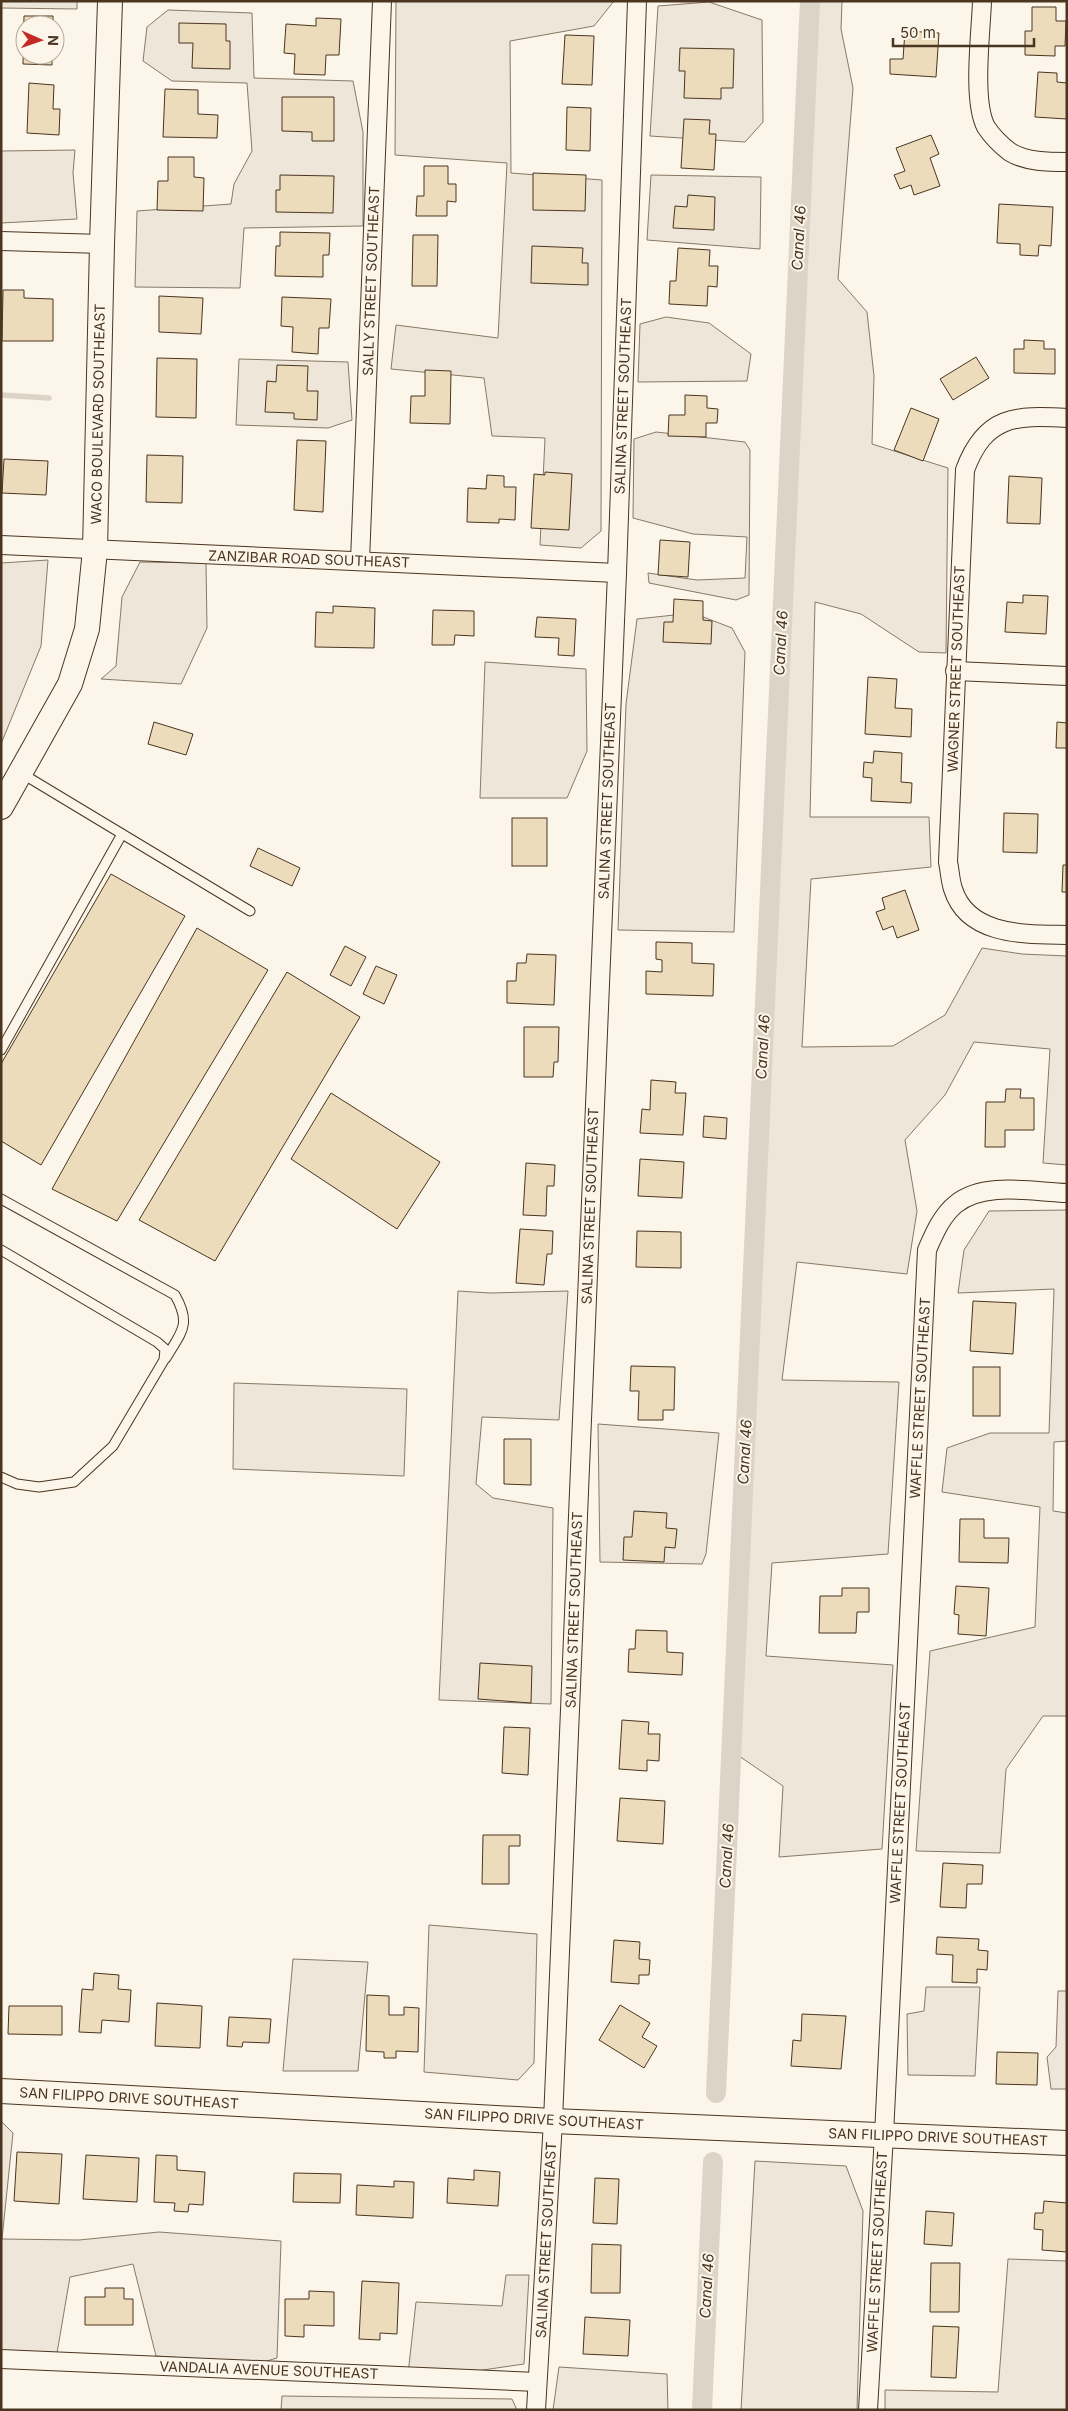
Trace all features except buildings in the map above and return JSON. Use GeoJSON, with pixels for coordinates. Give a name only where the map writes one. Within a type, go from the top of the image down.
{"type":"FeatureCollection","features":[{"type":"Feature","properties":{"kind":"street","name":"WACO BOULEVARD SOUTHEAST"},"geometry":{"type":"LineString","coordinates":[[1,807],[70,684],[87,629],[95,550],[110,1]]}},
{"type":"Feature","properties":{"kind":"street","name":"SALLY STREET SOUTHEAST"},"geometry":{"type":"LineString","coordinates":[[360,561],[382,1]]}},
{"type":"Feature","properties":{"kind":"street","name":"SALINA STREET SOUTHEAST"},"geometry":{"type":"LineString","coordinates":[[536,2410],[553,2121],[638,1]]}},
{"type":"Feature","properties":{"kind":"street"},"geometry":{"type":"LineString","coordinates":[[982,1],[979,96],[986,126],[997,141],[1011,153],[1041,161],[1067,162]]}},
{"type":"Feature","properties":{"kind":"street"},"geometry":{"type":"LineString","coordinates":[[1,240],[102,244]]}},
{"type":"Feature","properties":{"kind":"street","name":"WAGNER STREET SOUTHEAST"},"geometry":{"type":"LineString","coordinates":[[1067,418],[1030,416],[1006,421],[986,433],[973,449],[965,470],[948,862],[953,890],[965,909],[985,925],[1013,933],[1067,935]]}},
{"type":"Feature","properties":{"kind":"street","name":"ZANZIBAR ROAD SOUTHEAST"},"geometry":{"type":"LineString","coordinates":[[1,545],[616,573]]}},
{"type":"Feature","properties":{"kind":"street"},"geometry":{"type":"LineString","coordinates":[[955,671],[1067,676]]}},
{"type":"Feature","properties":{"kind":"street","name":"WAFFLE STREET SOUTHEAST"},"geometry":{"type":"LineString","coordinates":[[868,2410],[884,2135],[927,1250],[940,1223],[956,1204],[975,1194],[1001,1190],[1067,1193]]}},
{"type":"Feature","properties":{"kind":"street","name":"SAN FILIPPO DRIVE SOUTHEAST"},"geometry":{"type":"LineString","coordinates":[[1,2091],[553,2121],[1067,2143]]}},
{"type":"Feature","properties":{"kind":"street","name":"VANDALIA AVENUE SOUTHEAST"},"geometry":{"type":"LineString","coordinates":[[1,2359],[538,2382]]}},
{"type":"Feature","properties":{"kind":"lane"},"geometry":{"type":"LineString","coordinates":[[20,773],[250,911]]}},
{"type":"Feature","properties":{"kind":"lane"},"geometry":{"type":"LineString","coordinates":[[1,1050],[122,834]]}},
{"type":"Feature","properties":{"kind":"lane"},"geometry":{"type":"LineString","coordinates":[[1,1199],[175,1296],[183,1309],[184,1326],[113,1446],[74,1482],[40,1487],[17,1484],[1,1477]]}},
{"type":"Feature","properties":{"kind":"lane"},"geometry":{"type":"LineString","coordinates":[[1,1250],[157,1342],[165,1349],[164,1360]]}},
{"type":"Feature","properties":{"kind":"shaded area"},"geometry":{"type":"Polygon","coordinates":[[[1,1],[77,1],[77,9],[1,8],[1,1]]]}},
{"type":"Feature","properties":{"kind":"shaded area"},"geometry":{"type":"Polygon","coordinates":[[[396,1],[614,1],[594,26],[510,41],[511,173],[602,180],[601,531],[581,548],[540,545],[545,438],[492,436],[484,378],[391,369],[396,325],[498,338],[507,163],[395,155],[396,1]]]}},
{"type":"Feature","properties":{"kind":"shaded area"},"geometry":{"type":"Polygon","coordinates":[[[817,1],[842,1],[841,29],[853,88],[838,279],[867,312],[874,376],[872,444],[948,468],[946,653],[919,652],[861,614],[815,602],[810,817],[929,817],[931,867],[811,879],[802,1047],[893,1046],[945,1015],[982,948],[1022,954],[1067,956],[1067,1165],[1043,1163],[1050,1049],[974,1042],[945,1095],[905,1140],[917,1211],[907,1274],[797,1262],[782,1380],[899,1382],[888,1554],[772,1563],[766,1656],[893,1665],[882,1849],[779,1857],[783,1786],[736,1754],[817,1]]]}},
{"type":"Feature","properties":{"kind":"shaded area"},"geometry":{"type":"Polygon","coordinates":[[[709,2],[762,20],[763,122],[745,142],[650,136],[658,6],[709,2]]]}},
{"type":"Feature","properties":{"kind":"shaded area"},"geometry":{"type":"Polygon","coordinates":[[[168,10],[252,13],[254,78],[353,81],[363,132],[363,226],[244,228],[240,288],[135,287],[137,211],[231,204],[234,184],[252,151],[247,83],[172,81],[143,61],[147,27],[168,10]]]}},
{"type":"Feature","properties":{"kind":"shaded area"},"geometry":{"type":"Polygon","coordinates":[[[75,150],[73,173],[77,219],[1,223],[1,151],[75,150]]]}},
{"type":"Feature","properties":{"kind":"shaded area"},"geometry":{"type":"Polygon","coordinates":[[[651,175],[761,177],[760,249],[647,240],[651,175]]]}},
{"type":"Feature","properties":{"kind":"shaded area"},"geometry":{"type":"Polygon","coordinates":[[[666,317],[709,323],[751,354],[747,381],[638,382],[640,324],[666,317]]]}},
{"type":"Feature","properties":{"kind":"shaded area"},"geometry":{"type":"Polygon","coordinates":[[[239,359],[348,362],[352,420],[328,428],[236,425],[239,359]]]}},
{"type":"Feature","properties":{"kind":"shaded area"},"geometry":{"type":"Polygon","coordinates":[[[656,432],[745,442],[750,450],[749,595],[736,600],[649,583],[648,573],[697,580],[745,578],[747,537],[693,534],[633,518],[634,439],[656,432]]]}},
{"type":"Feature","properties":{"kind":"shaded area"},"geometry":{"type":"Polygon","coordinates":[[[48,560],[41,646],[1,744],[1,563],[48,560]]]}},
{"type":"Feature","properties":{"kind":"shaded area"},"geometry":{"type":"Polygon","coordinates":[[[140,562],[206,563],[207,628],[181,684],[101,679],[116,666],[122,597],[140,562]]]}},
{"type":"Feature","properties":{"kind":"shaded area"},"geometry":{"type":"Polygon","coordinates":[[[693,613],[732,628],[745,652],[734,932],[618,930],[626,704],[637,619],[693,613]]]}},
{"type":"Feature","properties":{"kind":"shaded area"},"geometry":{"type":"Polygon","coordinates":[[[485,662],[586,669],[587,751],[567,798],[480,798],[485,662]]]}},
{"type":"Feature","properties":{"kind":"shaded area"},"geometry":{"type":"Polygon","coordinates":[[[1067,1210],[1067,1441],[1054,1442],[1053,1511],[1067,1513],[1067,1716],[1043,1716],[1006,1769],[1000,1853],[916,1851],[930,1651],[1035,1627],[1040,1507],[942,1492],[947,1448],[990,1433],[1049,1433],[1054,1289],[958,1293],[964,1250],[989,1211],[1067,1210]]]}},
{"type":"Feature","properties":{"kind":"shaded area"},"geometry":{"type":"Polygon","coordinates":[[[458,1291],[490,1293],[568,1291],[559,1420],[482,1417],[476,1484],[493,1498],[553,1508],[551,1704],[439,1700],[458,1291]]]}},
{"type":"Feature","properties":{"kind":"shaded area"},"geometry":{"type":"Polygon","coordinates":[[[234,1383],[407,1389],[404,1476],[233,1469],[234,1383]]]}},
{"type":"Feature","properties":{"kind":"shaded area"},"geometry":{"type":"Polygon","coordinates":[[[598,1424],[719,1433],[706,1554],[702,1564],[600,1562],[598,1424]]]}},
{"type":"Feature","properties":{"kind":"shaded area"},"geometry":{"type":"Polygon","coordinates":[[[429,1925],[537,1934],[534,2063],[518,2080],[424,2072],[429,1925]]]}},
{"type":"Feature","properties":{"kind":"shaded area"},"geometry":{"type":"Polygon","coordinates":[[[293,1959],[368,1962],[358,2071],[283,2071],[293,1959]]]}},
{"type":"Feature","properties":{"kind":"shaded area"},"geometry":{"type":"Polygon","coordinates":[[[926,1987],[980,1987],[975,2076],[908,2075],[907,2014],[924,2011],[926,1987]]]}},
{"type":"Feature","properties":{"kind":"shaded area"},"geometry":{"type":"Polygon","coordinates":[[[1058,1991],[1067,1991],[1067,2089],[1051,2089],[1047,2057],[1056,2047],[1058,1991]]]}},
{"type":"Feature","properties":{"kind":"shaded area"},"geometry":{"type":"Polygon","coordinates":[[[1,2121],[13,2133],[2,2239],[79,2240],[159,2232],[281,2241],[277,2358],[260,2363],[156,2356],[133,2264],[70,2277],[57,2353],[1,2351],[1,2121]]]}},
{"type":"Feature","properties":{"kind":"shaded area"},"geometry":{"type":"Polygon","coordinates":[[[755,2161],[846,2166],[863,2211],[857,2410],[741,2410],[755,2161]]]}},
{"type":"Feature","properties":{"kind":"shaded area"},"geometry":{"type":"Polygon","coordinates":[[[1008,2259],[1067,2261],[1067,2410],[885,2410],[885,2390],[998,2392],[1008,2259]]]}},
{"type":"Feature","properties":{"kind":"shaded area"},"geometry":{"type":"Polygon","coordinates":[[[506,2275],[529,2275],[524,2364],[476,2371],[408,2374],[416,2302],[502,2306],[506,2275]]]}},
{"type":"Feature","properties":{"kind":"shaded area"},"geometry":{"type":"Polygon","coordinates":[[[559,2367],[667,2374],[668,2410],[553,2410],[559,2367]]]}},
{"type":"Feature","properties":{"kind":"shaded area"},"geometry":{"type":"Polygon","coordinates":[[[282,2396],[512,2399],[517,2410],[281,2410],[282,2396]]]}},
{"type":"Feature","properties":{"kind":"waterway","name":"Canal 46"},"geometry":{"type":"LineString","coordinates":[[716,2093],[810,1]]}},
{"type":"Feature","properties":{"kind":"waterway"},"geometry":{"type":"LineString","coordinates":[[1,395],[49,398]]}},
{"type":"Feature","properties":{"kind":"waterway","name":"Canal 46"},"geometry":{"type":"LineString","coordinates":[[702,2410],[713,2162]]}}]}
